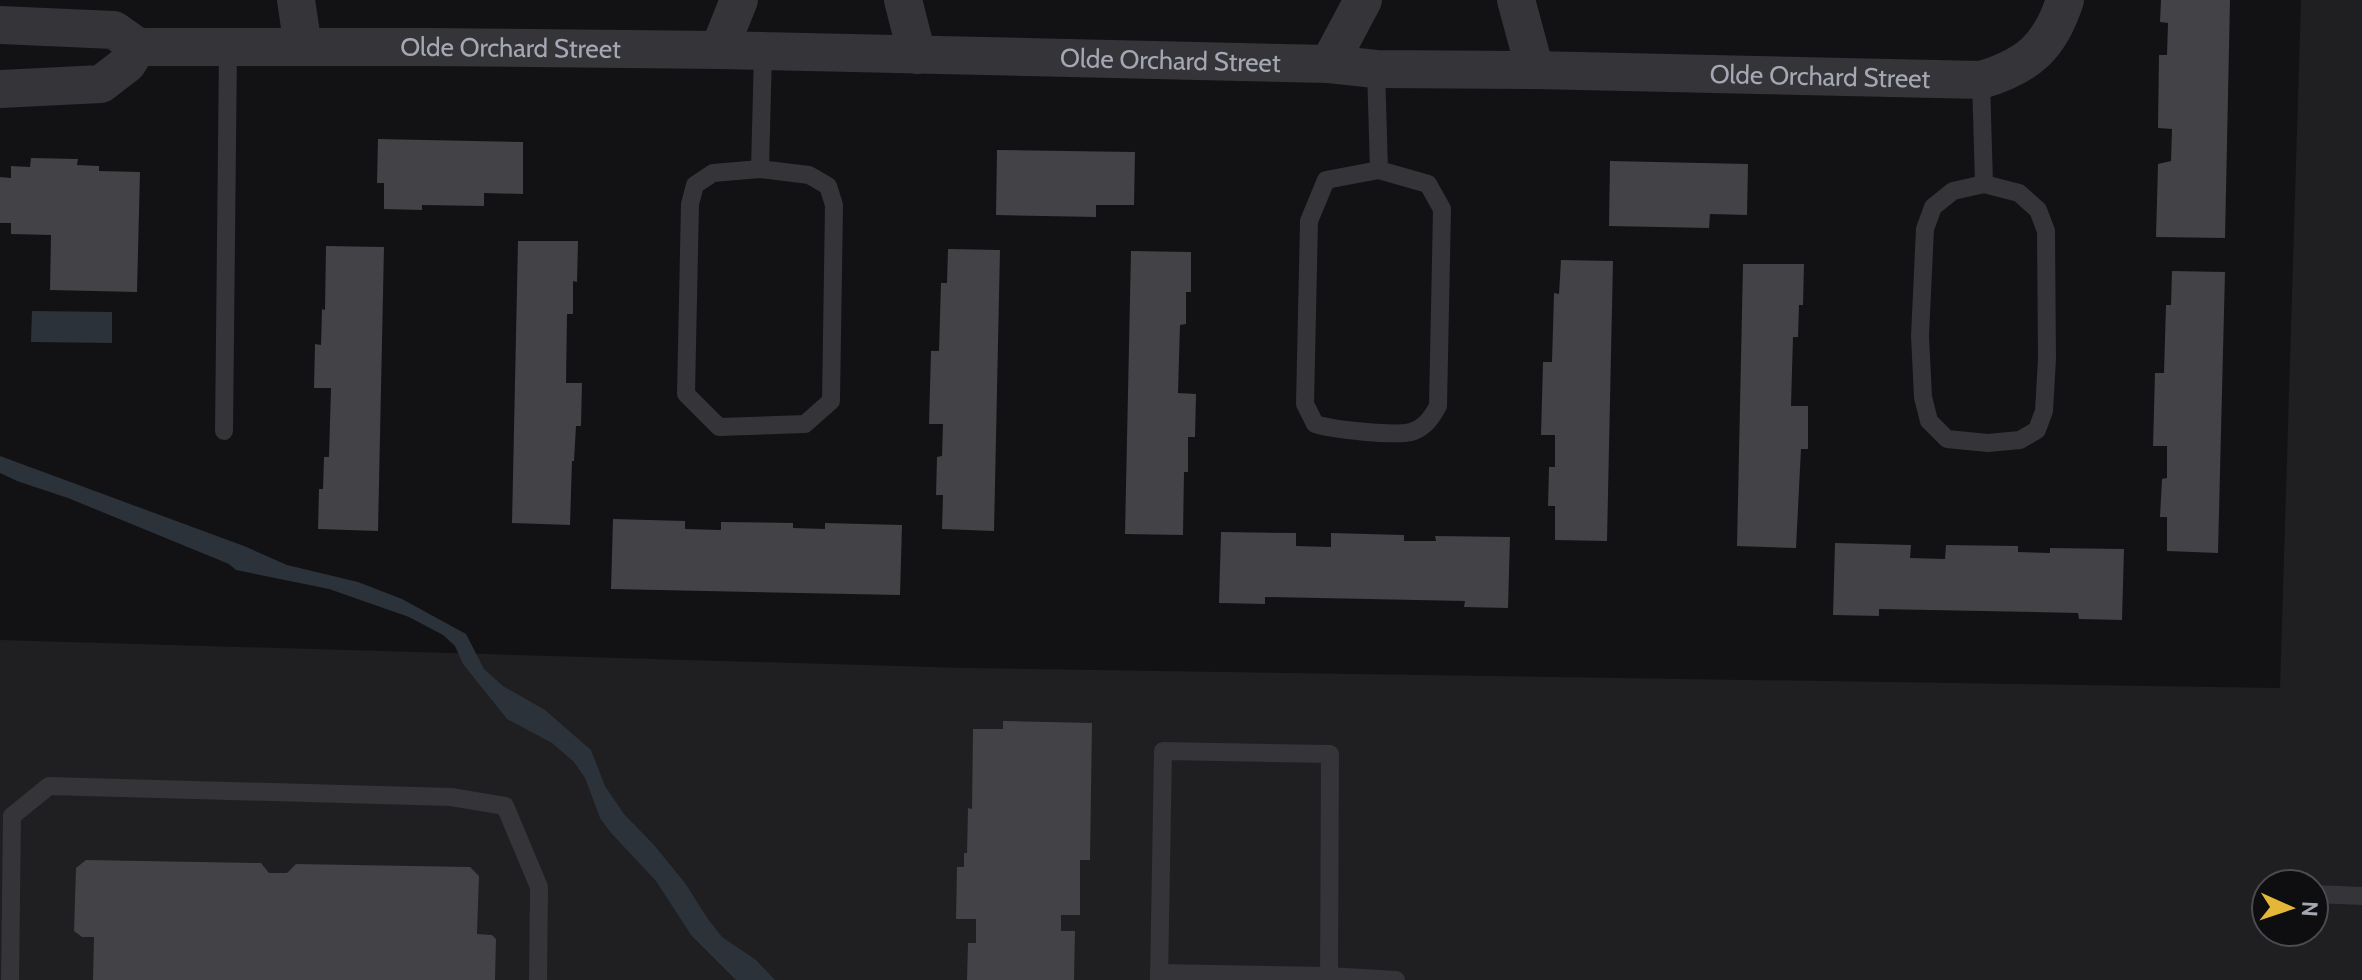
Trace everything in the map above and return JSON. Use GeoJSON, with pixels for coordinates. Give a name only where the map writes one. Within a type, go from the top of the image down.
{"type":"FeatureCollection","features":[{"type":"Feature","properties":{"kind":"street"},"geometry":{"type":"LineString","coordinates":[[296,0],[303,47]]}},
{"type":"Feature","properties":{"kind":"street"},"geometry":{"type":"LineString","coordinates":[[719,50],[739,0]]}},
{"type":"Feature","properties":{"kind":"street"},"geometry":{"type":"LineString","coordinates":[[903,0],[917,55]]}},
{"type":"Feature","properties":{"kind":"street"},"geometry":{"type":"LineString","coordinates":[[1329,64],[1363,0]]}},
{"type":"Feature","properties":{"kind":"street"},"geometry":{"type":"LineString","coordinates":[[1516,0],[1535,70]]}},
{"type":"Feature","properties":{"kind":"street","name":"Olde Orchard Street"},"geometry":{"type":"LineString","coordinates":[[0,25],[125,26],[228,49],[719,50],[1329,64],[1376,69],[1981,80],[2011,70],[2035,54],[2056,27],[2065,0]]}},
{"type":"Feature","properties":{"kind":"street"},"geometry":{"type":"LineString","coordinates":[[0,89],[101,84],[127,64],[125,26]]}},
{"type":"Feature","properties":{"kind":"lane"},"geometry":{"type":"LineString","coordinates":[[224,431],[228,49]]}},
{"type":"Feature","properties":{"kind":"lane"},"geometry":{"type":"LineString","coordinates":[[760,169],[763,52]]}},
{"type":"Feature","properties":{"kind":"lane"},"geometry":{"type":"LineString","coordinates":[[1376,69],[1379,170]]}},
{"type":"Feature","properties":{"kind":"lane"},"geometry":{"type":"LineString","coordinates":[[1981,80],[1984,184]]}},
{"type":"Feature","properties":{"kind":"lane"},"geometry":{"type":"LineString","coordinates":[[760,169],[809,175],[828,186],[834,205],[831,401],[805,424],[719,427],[686,394],[690,204],[695,185],[713,173],[760,169]]}},
{"type":"Feature","properties":{"kind":"lane"},"geometry":{"type":"LineString","coordinates":[[1379,170],[1428,184],[1442,209],[1438,406],[1429,422],[1412,432],[1336,430],[1315,424],[1305,404],[1309,221],[1326,180],[1379,170]]}},
{"type":"Feature","properties":{"kind":"lane"},"geometry":{"type":"LineString","coordinates":[[1984,184],[2019,193],[2038,210],[2046,231],[2047,359],[2044,411],[2037,430],[2020,440],[1988,443],[1947,439],[1929,421],[1923,397],[1920,336],[1925,229],[1933,207],[1953,191],[1984,184]]}},
{"type":"Feature","properties":{"kind":"lane"},"geometry":{"type":"LineString","coordinates":[[1329,976],[1330,754],[1163,751],[1159,977],[1329,976],[1396,980]]}},
{"type":"Feature","properties":{"kind":"lane"},"geometry":{"type":"LineString","coordinates":[[10,980],[12,816],[49,786],[451,797],[505,806],[539,887],[538,980]]}},
{"type":"Feature","properties":{"kind":"lane"},"geometry":{"type":"LineString","coordinates":[[2330,895],[2362,896]]}},
{"type":"Feature","properties":{"kind":"shaded area"},"geometry":{"type":"Polygon","coordinates":[[[2301,0],[2362,0],[2362,980],[0,980],[0,640],[966,668],[2280,688],[2301,0]]]}},
{"type":"Feature","properties":{"kind":"shaded area"},"geometry":{"type":"Polygon","coordinates":[[[32,311],[112,312],[112,343],[31,342],[32,311]]]}},
{"type":"Feature","properties":{"kind":"shaded area"},"geometry":{"type":"Polygon","coordinates":[[[0,456],[244,546],[287,565],[358,582],[402,599],[466,634],[484,669],[503,686],[545,710],[591,750],[605,786],[624,814],[685,883],[722,937],[756,960],[775,980],[736,980],[691,935],[656,881],[600,818],[585,778],[574,762],[552,743],[507,719],[463,664],[455,646],[443,635],[409,617],[329,589],[236,570],[229,564],[0,473],[0,456]]]}},
{"type":"Feature","properties":{"kind":"building"},"geometry":{"type":"Polygon","coordinates":[[[2161,0],[2230,0],[2225,238],[2156,237],[2158,164],[2171,161],[2172,129],[2158,128],[2159,55],[2167,55],[2168,23],[2160,22],[2161,0]]]}},
{"type":"Feature","properties":{"kind":"building"},"geometry":{"type":"Polygon","coordinates":[[[378,139],[523,142],[523,194],[484,193],[484,206],[422,205],[422,210],[384,209],[384,183],[377,183],[378,139]]]}},
{"type":"Feature","properties":{"kind":"building"},"geometry":{"type":"Polygon","coordinates":[[[997,150],[1135,152],[1134,205],[1096,205],[1096,217],[996,215],[997,150]]]}},
{"type":"Feature","properties":{"kind":"building"},"geometry":{"type":"Polygon","coordinates":[[[31,158],[78,159],[77,165],[99,166],[99,171],[140,172],[137,292],[50,290],[51,235],[11,234],[11,223],[0,223],[0,177],[11,178],[11,166],[30,167],[31,158]]]}},
{"type":"Feature","properties":{"kind":"building"},"geometry":{"type":"Polygon","coordinates":[[[1610,161],[1748,164],[1747,215],[1710,214],[1709,228],[1609,226],[1610,161]]]}},
{"type":"Feature","properties":{"kind":"building"},"geometry":{"type":"Polygon","coordinates":[[[518,241],[578,241],[573,314],[567,314],[566,383],[582,383],[581,426],[576,426],[572,461],[570,525],[512,523],[518,241]]]}},
{"type":"Feature","properties":{"kind":"building"},"geometry":{"type":"Polygon","coordinates":[[[326,246],[384,247],[378,531],[318,529],[319,489],[323,489],[324,457],[329,457],[331,388],[314,388],[315,344],[321,345],[322,309],[325,310],[326,246]]]}},
{"type":"Feature","properties":{"kind":"building"},"geometry":{"type":"Polygon","coordinates":[[[948,249],[1000,250],[994,531],[942,529],[943,495],[936,495],[937,457],[942,456],[943,424],[929,424],[931,351],[939,351],[941,283],[947,283],[948,249]]]}},
{"type":"Feature","properties":{"kind":"building"},"geometry":{"type":"Polygon","coordinates":[[[1131,251],[1191,252],[1191,292],[1186,292],[1186,324],[1180,325],[1178,393],[1196,394],[1195,437],[1188,437],[1183,535],[1125,534],[1131,251]]]}},
{"type":"Feature","properties":{"kind":"building"},"geometry":{"type":"Polygon","coordinates":[[[1561,260],[1613,261],[1607,541],[1555,540],[1555,506],[1548,506],[1549,467],[1555,467],[1555,435],[1541,435],[1543,362],[1552,362],[1554,293],[1559,294],[1561,260]]]}},
{"type":"Feature","properties":{"kind":"building"},"geometry":{"type":"Polygon","coordinates":[[[1743,264],[1804,264],[1803,305],[1799,305],[1798,337],[1793,337],[1791,406],[1808,406],[1808,449],[1801,449],[1796,548],[1737,546],[1743,264]]]}},
{"type":"Feature","properties":{"kind":"building"},"geometry":{"type":"Polygon","coordinates":[[[2172,271],[2225,272],[2218,553],[2167,551],[2167,517],[2160,517],[2162,479],[2167,478],[2167,446],[2153,446],[2155,373],[2164,373],[2166,305],[2171,305],[2172,271]]]}},
{"type":"Feature","properties":{"kind":"building"},"geometry":{"type":"Polygon","coordinates":[[[613,519],[685,521],[685,529],[721,530],[721,522],[793,523],[793,528],[825,529],[825,523],[902,525],[900,595],[611,589],[613,519]]]}},
{"type":"Feature","properties":{"kind":"building"},"geometry":{"type":"Polygon","coordinates":[[[1221,532],[1296,533],[1296,546],[1331,547],[1331,533],[1404,535],[1404,541],[1436,541],[1435,536],[1510,537],[1508,608],[1464,607],[1465,601],[1265,597],[1265,604],[1219,603],[1221,532]]]}},
{"type":"Feature","properties":{"kind":"building"},"geometry":{"type":"Polygon","coordinates":[[[1835,543],[1911,545],[1910,558],[1945,559],[1946,545],[2018,546],[2018,552],[2050,553],[2050,548],[2124,549],[2122,620],[2079,619],[2078,613],[1879,609],[1879,616],[1833,615],[1835,543]]]}},
{"type":"Feature","properties":{"kind":"building"},"geometry":{"type":"Polygon","coordinates":[[[1003,721],[1092,723],[1090,860],[1080,860],[1080,915],[1061,915],[1061,931],[1075,931],[1074,980],[967,980],[968,943],[976,943],[976,919],[956,919],[957,867],[964,867],[964,853],[967,853],[968,808],[972,809],[973,729],[1003,729],[1003,721]]]}},
{"type":"Feature","properties":{"kind":"building"},"geometry":{"type":"Polygon","coordinates":[[[86,860],[261,863],[269,873],[287,873],[296,864],[470,867],[479,876],[477,934],[492,935],[496,939],[495,980],[93,980],[94,937],[82,937],[74,931],[76,868],[86,860]]]}}]}
